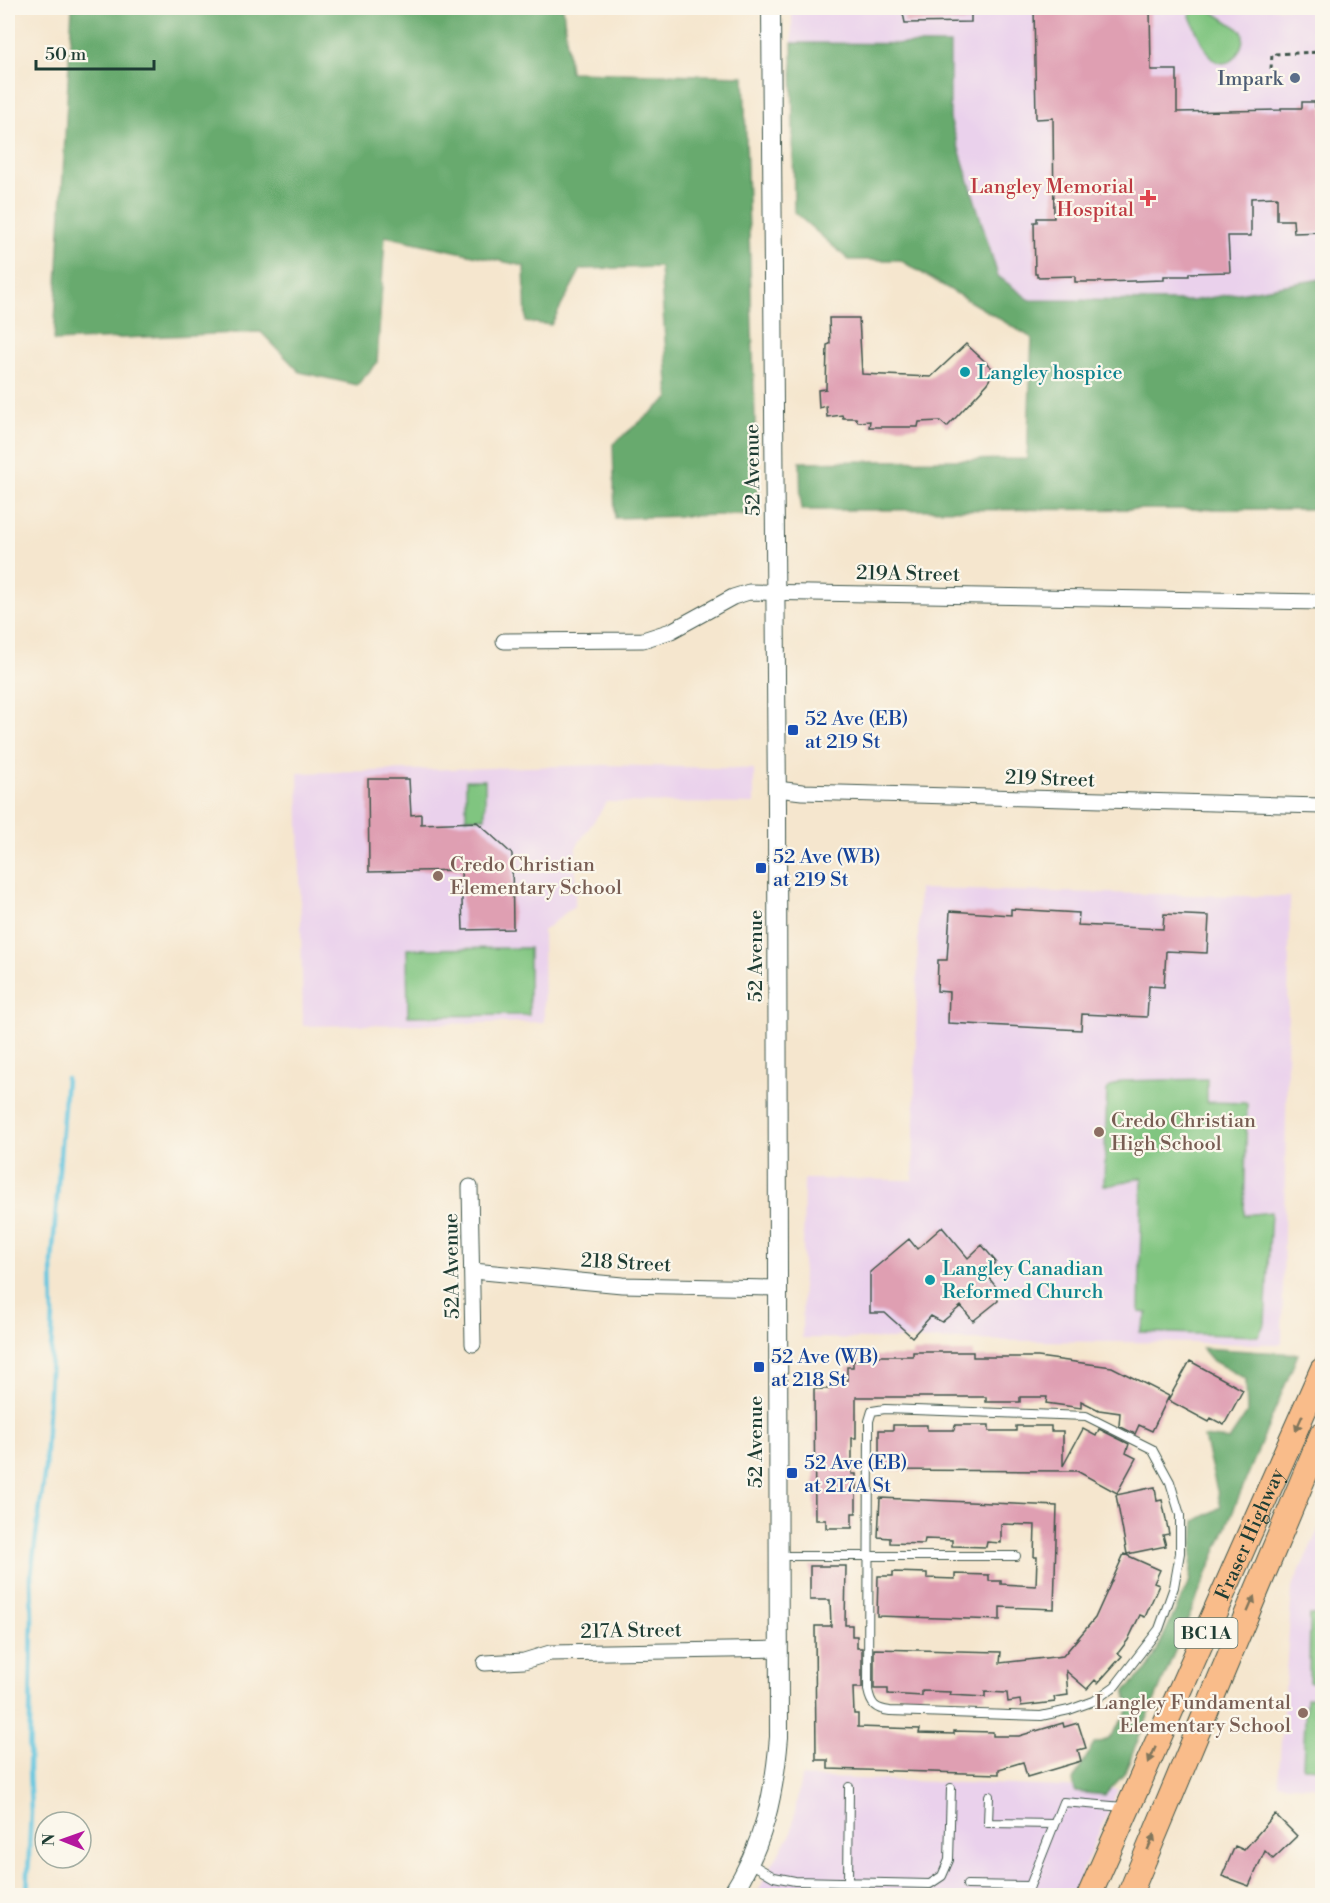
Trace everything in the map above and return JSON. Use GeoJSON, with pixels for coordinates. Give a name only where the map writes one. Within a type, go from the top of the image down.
{"type":"FeatureCollection","features":[{"type":"Feature","properties":{"kind":"main road","name":"Fraser Highway"},"geometry":{"type":"LineString","coordinates":[[1089,1896],[1323,1370]]}},
{"type":"Feature","properties":{"kind":"main road","name":"Fraser Highway"},"geometry":{"type":"LineString","coordinates":[[1129,1896],[1323,1434]]}},
{"type":"Feature","properties":{"kind":"street","name":"52 Avenue"},"geometry":{"type":"LineString","coordinates":[[731,1896],[750,1863],[762,1833],[776,1782],[779,1737],[777,789],[771,8]]}},
{"type":"Feature","properties":{"kind":"street","name":"219A Street"},"geometry":{"type":"LineString","coordinates":[[504,641],[643,640],[671,631],[733,597],[748,592],[1323,602]]}},
{"type":"Feature","properties":{"kind":"street","name":"219 Street"},"geometry":{"type":"LineString","coordinates":[[777,789],[814,792],[1323,806]]}},
{"type":"Feature","properties":{"kind":"street","name":"52A Avenue"},"geometry":{"type":"LineString","coordinates":[[470,1187],[473,1344]]}},
{"type":"Feature","properties":{"kind":"street","name":"218 Street"},"geometry":{"type":"LineString","coordinates":[[473,1271],[622,1284],[777,1288]]}},
{"type":"Feature","properties":{"kind":"street","name":"217A Street"},"geometry":{"type":"LineString","coordinates":[[485,1664],[524,1661],[550,1653],[779,1649]]}},
{"type":"Feature","properties":{"kind":"lane"},"geometry":{"type":"LineString","coordinates":[[885,1409],[1086,1416],[1152,1449],[1170,1482],[1180,1515],[1180,1553],[1174,1587],[1159,1629],[1116,1686],[1094,1701],[1069,1710],[1041,1716],[890,1711],[878,1709],[870,1702],[867,1556],[869,1421],[872,1411],[885,1409]]}},
{"type":"Feature","properties":{"kind":"lane"},"geometry":{"type":"LineString","coordinates":[[778,1557],[1016,1556]]}},
{"type":"Feature","properties":{"kind":"lane"},"geometry":{"type":"LineString","coordinates":[[848,1882],[849,1787]]}},
{"type":"Feature","properties":{"kind":"lane"},"geometry":{"type":"LineString","coordinates":[[750,1863],[774,1877],[795,1881],[930,1884],[942,1876],[949,1860],[951,1788]]}},
{"type":"Feature","properties":{"kind":"lane"},"geometry":{"type":"LineString","coordinates":[[989,1796],[988,1823],[1054,1824]]}},
{"type":"Feature","properties":{"kind":"lane"},"geometry":{"type":"LineString","coordinates":[[1026,1896],[1063,1802],[1128,1807]]}},
{"type":"Feature","properties":{"kind":"lane"},"geometry":{"type":"LineString","coordinates":[[967,1885],[1030,1886]]}},
{"type":"Feature","properties":{"kind":"path"},"geometry":{"type":"LineString","coordinates":[[1271,69],[1272,54],[1323,51]]}},
{"type":"Feature","properties":{"kind":"shaded area","name":"Langley Memorial Hospital"},"geometry":{"type":"Polygon","coordinates":[[[792,8],[1322,8],[1322,279],[1191,301],[1030,300],[998,276],[950,119],[950,44],[792,43],[792,8]]]}},
{"type":"Feature","properties":{"kind":"shaded area","name":"Credo Christian Elementary School"},"geometry":{"type":"Polygon","coordinates":[[[606,765],[754,769],[754,804],[607,802],[576,847],[575,905],[543,931],[544,1022],[303,1026],[298,773],[606,765]]]}},
{"type":"Feature","properties":{"kind":"shaded area","name":"Credo Christian High School"},"geometry":{"type":"Polygon","coordinates":[[[919,889],[1290,897],[1282,1344],[802,1338],[804,1179],[913,1180],[919,889]]]}},
{"type":"Feature","properties":{"kind":"shaded area","name":"Langley Fundamental Elementary School"},"geometry":{"type":"Polygon","coordinates":[[[1322,1521],[1322,1787],[1278,1784],[1292,1588],[1322,1521]]]}},
{"type":"Feature","properties":{"kind":"shaded area"},"geometry":{"type":"Polygon","coordinates":[[[801,1777],[1118,1789],[1072,1895],[756,1896],[768,1871],[791,1834],[801,1777]]]}},
{"type":"Feature","properties":{"kind":"green space"},"geometry":{"type":"Polygon","coordinates":[[[72,8],[563,8],[570,72],[744,76],[758,514],[615,518],[613,444],[669,398],[660,267],[581,269],[551,325],[526,322],[524,266],[385,236],[377,363],[357,385],[300,372],[261,332],[54,341],[72,8]]]}},
{"type":"Feature","properties":{"kind":"green space"},"geometry":{"type":"Polygon","coordinates":[[[1194,8],[1207,8],[1242,31],[1240,50],[1232,60],[1220,63],[1207,52],[1191,19],[1190,15],[1194,8]]]}},
{"type":"Feature","properties":{"kind":"green space"},"geometry":{"type":"Polygon","coordinates":[[[792,43],[950,44],[950,119],[998,276],[1030,300],[1191,301],[1322,279],[1322,509],[801,510],[800,462],[1027,459],[1032,338],[900,260],[849,260],[794,212],[792,43]]]}},
{"type":"Feature","properties":{"kind":"green space"},"geometry":{"type":"Polygon","coordinates":[[[466,780],[485,780],[485,818],[466,818],[466,780]]]}},
{"type":"Feature","properties":{"kind":"green space"},"geometry":{"type":"Polygon","coordinates":[[[529,948],[529,1015],[408,1016],[407,949],[529,948]]]}},
{"type":"Feature","properties":{"kind":"green space"},"geometry":{"type":"Polygon","coordinates":[[[1207,1079],[1207,1102],[1247,1103],[1244,1215],[1271,1212],[1265,1323],[1258,1336],[1140,1332],[1148,1313],[1139,1312],[1142,1177],[1104,1185],[1107,1089],[1121,1081],[1207,1079]]]}},
{"type":"Feature","properties":{"kind":"green space"},"geometry":{"type":"Polygon","coordinates":[[[1202,1348],[1298,1354],[1124,1774],[1105,1795],[1075,1792],[1073,1780],[1094,1744],[1109,1739],[1130,1708],[1125,1691],[1149,1667],[1190,1580],[1195,1521],[1221,1507],[1204,1437],[1229,1440],[1247,1413],[1246,1379],[1213,1361],[1202,1348]]]}},
{"type":"Feature","properties":{"kind":"green space"},"geometry":{"type":"Polygon","coordinates":[[[1310,1615],[1322,1615],[1322,1682],[1309,1682],[1310,1615]]]}},
{"type":"Feature","properties":{"kind":"green space"},"geometry":{"type":"Polygon","coordinates":[[[1306,1698],[1322,1699],[1322,1768],[1303,1767],[1306,1698]]]}},
{"type":"Feature","properties":{"kind":"building"},"geometry":{"type":"Polygon","coordinates":[[[902,8],[971,8],[971,22],[905,23],[902,8]]]}},
{"type":"Feature","properties":{"kind":"building"},"geometry":{"type":"Polygon","coordinates":[[[1034,8],[1150,8],[1151,70],[1177,70],[1177,112],[1281,110],[1281,108],[1302,108],[1302,102],[1315,102],[1315,107],[1323,107],[1323,232],[1294,233],[1293,220],[1277,220],[1277,197],[1251,198],[1251,236],[1228,236],[1230,272],[1164,276],[1164,280],[1103,282],[1075,282],[1075,276],[1037,277],[1035,274],[1034,222],[1037,222],[1037,218],[1054,218],[1053,118],[1036,119],[1034,8]]]}},
{"type":"Feature","properties":{"kind":"building","name":"Langley hospice"},"geometry":{"type":"Polygon","coordinates":[[[829,318],[859,318],[862,374],[931,377],[966,344],[993,369],[988,383],[947,427],[940,421],[919,422],[918,427],[869,427],[870,421],[858,422],[856,418],[843,418],[842,415],[827,417],[826,406],[819,408],[818,390],[826,389],[827,345],[830,344],[829,318]]]}},
{"type":"Feature","properties":{"kind":"building"},"geometry":{"type":"Polygon","coordinates":[[[368,779],[409,779],[411,815],[421,814],[421,824],[477,822],[512,854],[513,929],[463,930],[461,870],[369,872],[368,779]]]}},
{"type":"Feature","properties":{"kind":"building"},"geometry":{"type":"Polygon","coordinates":[[[1011,909],[1079,913],[1078,925],[1163,929],[1164,914],[1209,916],[1207,953],[1166,951],[1164,987],[1149,986],[1147,1017],[1082,1014],[1081,1030],[948,1023],[949,992],[937,991],[938,960],[947,960],[950,911],[1011,915],[1011,909]]]}},
{"type":"Feature","properties":{"kind":"building","name":"Langley Canadian Reformed Church"},"geometry":{"type":"Polygon","coordinates":[[[942,1227],[968,1258],[982,1245],[996,1262],[984,1272],[997,1288],[998,1301],[973,1321],[961,1306],[942,1322],[931,1316],[912,1337],[885,1313],[870,1313],[870,1272],[909,1239],[917,1249],[942,1227]]]}},
{"type":"Feature","properties":{"kind":"building"},"geometry":{"type":"Polygon","coordinates":[[[913,1352],[973,1352],[973,1357],[1038,1357],[1112,1367],[1169,1396],[1152,1431],[1139,1425],[1135,1434],[1119,1426],[1120,1413],[1099,1410],[1081,1401],[1081,1408],[1046,1403],[1047,1397],[1020,1397],[1020,1402],[986,1402],[986,1397],[856,1397],[856,1438],[852,1438],[852,1474],[856,1474],[856,1513],[852,1513],[852,1528],[826,1528],[826,1520],[815,1520],[814,1389],[830,1389],[830,1382],[847,1382],[847,1367],[853,1367],[853,1361],[865,1361],[865,1356],[913,1356],[913,1352]]]}},
{"type":"Feature","properties":{"kind":"building"},"geometry":{"type":"Polygon","coordinates":[[[1190,1361],[1243,1390],[1224,1425],[1211,1418],[1209,1422],[1168,1400],[1190,1361]]]}},
{"type":"Feature","properties":{"kind":"building"},"geometry":{"type":"Polygon","coordinates":[[[893,1425],[927,1425],[927,1430],[954,1430],[955,1425],[989,1425],[989,1431],[1016,1431],[1016,1426],[1051,1426],[1051,1431],[1063,1431],[1063,1466],[1083,1429],[1096,1436],[1099,1429],[1129,1444],[1126,1453],[1136,1458],[1117,1493],[1077,1471],[879,1470],[879,1430],[893,1430],[893,1425]]]}},
{"type":"Feature","properties":{"kind":"building"},"geometry":{"type":"Polygon","coordinates":[[[1155,1487],[1157,1501],[1162,1500],[1169,1534],[1163,1535],[1166,1546],[1127,1554],[1116,1495],[1155,1487]]]}},
{"type":"Feature","properties":{"kind":"building"},"geometry":{"type":"Polygon","coordinates":[[[880,1498],[1057,1506],[1054,1609],[1000,1607],[1000,1620],[877,1616],[878,1576],[893,1576],[893,1572],[927,1573],[927,1578],[955,1579],[955,1574],[989,1575],[989,1581],[1001,1581],[1001,1584],[1036,1586],[1037,1557],[1034,1557],[1035,1525],[1001,1524],[1001,1543],[987,1542],[986,1547],[952,1546],[952,1540],[925,1539],[924,1544],[890,1543],[890,1538],[878,1537],[880,1498]]]}},
{"type":"Feature","properties":{"kind":"building"},"geometry":{"type":"Polygon","coordinates":[[[1124,1554],[1160,1570],[1154,1583],[1159,1585],[1145,1617],[1140,1615],[1128,1640],[1118,1653],[1122,1656],[1098,1683],[1095,1680],[1087,1689],[1066,1671],[1068,1695],[1054,1697],[1055,1702],[1021,1706],[1020,1700],[1008,1702],[1007,1693],[985,1692],[985,1697],[922,1691],[922,1696],[888,1694],[888,1689],[874,1689],[874,1649],[1001,1652],[1000,1663],[1063,1656],[1095,1618],[1124,1554]]]}},
{"type":"Feature","properties":{"kind":"building"},"geometry":{"type":"Polygon","coordinates":[[[810,1566],[846,1566],[845,1625],[852,1625],[852,1636],[857,1636],[857,1648],[862,1648],[862,1688],[853,1688],[854,1714],[858,1714],[858,1727],[920,1729],[919,1733],[993,1732],[993,1736],[1019,1736],[1063,1723],[1064,1727],[1078,1723],[1086,1748],[1078,1750],[1081,1761],[1027,1777],[1023,1762],[999,1769],[999,1774],[828,1769],[828,1760],[816,1760],[815,1626],[831,1626],[830,1600],[810,1600],[810,1566]]]}},
{"type":"Feature","properties":{"kind":"building"},"geometry":{"type":"Polygon","coordinates":[[[1275,1814],[1297,1836],[1273,1859],[1265,1851],[1249,1886],[1222,1876],[1235,1846],[1244,1850],[1275,1814]]]}},
{"type":"Feature","properties":{"kind":"waterway"},"geometry":{"type":"LineString","coordinates":[[27,1896],[31,1812],[29,1769],[31,1575],[45,1468],[53,1315],[52,1262],[66,1078]]}},
{"type":"Feature","properties":{"kind":"place","name":"Impark"},"geometry":{"type":"Point","coordinates":[1295,78]}},
{"type":"Feature","properties":{"kind":"place","name":"Langley Memorial Hospital"},"geometry":{"type":"Point","coordinates":[1148,198]}},
{"type":"Feature","properties":{"kind":"place","name":"Langley hospice"},"geometry":{"type":"Point","coordinates":[965,372]}},
{"type":"Feature","properties":{"kind":"place","name":"52 Ave (EB) at 219 St"},"geometry":{"type":"Point","coordinates":[793,730]}},
{"type":"Feature","properties":{"kind":"place","name":"52 Ave (WB) at 219 St"},"geometry":{"type":"Point","coordinates":[761,868]}},
{"type":"Feature","properties":{"kind":"place","name":"Credo Christian Elementary School"},"geometry":{"type":"Point","coordinates":[438,876]}},
{"type":"Feature","properties":{"kind":"place","name":"Credo Christian High School"},"geometry":{"type":"Point","coordinates":[1099,1132]}},
{"type":"Feature","properties":{"kind":"place","name":"Langley Canadian Reformed Church"},"geometry":{"type":"Point","coordinates":[930,1280]}},
{"type":"Feature","properties":{"kind":"place","name":"52 Ave (WB) at 218 St"},"geometry":{"type":"Point","coordinates":[759,1367]}},
{"type":"Feature","properties":{"kind":"place","name":"52 Ave (EB) at 217A St"},"geometry":{"type":"Point","coordinates":[792,1473]}},
{"type":"Feature","properties":{"kind":"place","name":"Langley Fundamental Elementary School"},"geometry":{"type":"Point","coordinates":[1303,1713]}}]}
